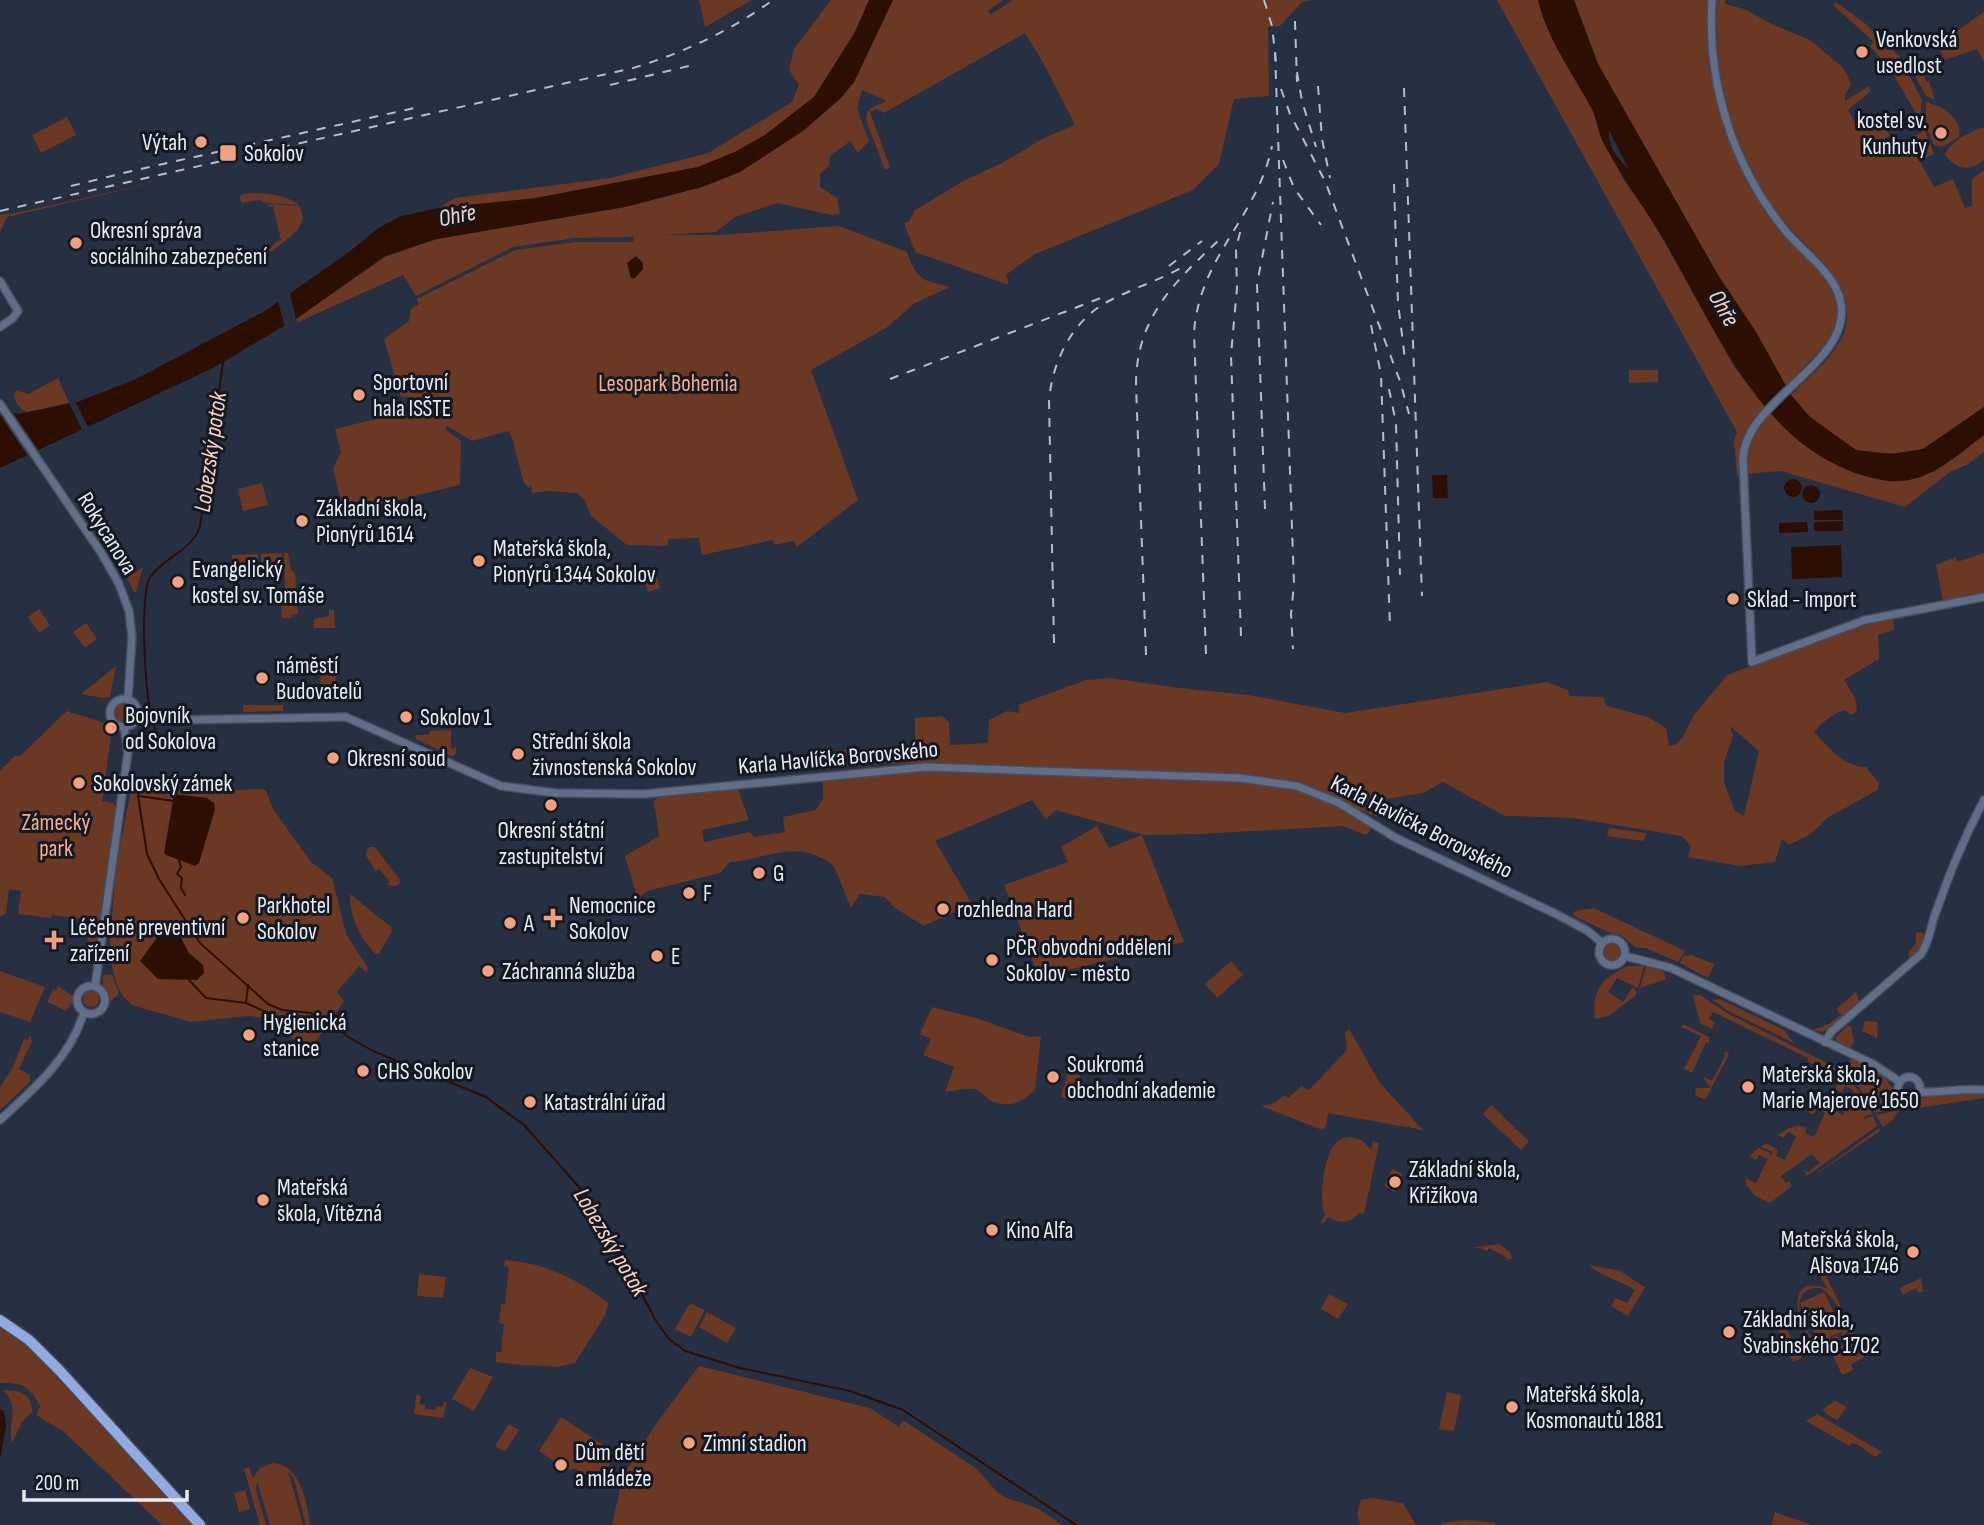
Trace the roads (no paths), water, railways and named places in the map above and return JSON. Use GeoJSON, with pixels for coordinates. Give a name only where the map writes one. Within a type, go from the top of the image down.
{"type":"FeatureCollection","features":[{"type":"Feature","properties":{"kind":"main road"},"geometry":{"type":"LineString","coordinates":[[0,1320],[29,1340],[60,1371],[200,1525]]}},
{"type":"Feature","properties":{"kind":"street"},"geometry":{"type":"LineString","coordinates":[[1712,0],[1716,78],[1734,142],[1760,196],[1833,283],[1842,306],[1841,324],[1834,341],[1754,427],[1745,442],[1743,461],[1752,662],[1865,620],[1984,597]]}},
{"type":"Feature","properties":{"kind":"street"},"geometry":{"type":"LineString","coordinates":[[0,281],[18,311],[0,327]]}},
{"type":"Feature","properties":{"kind":"street","name":"Rokycanova"},"geometry":{"type":"LineString","coordinates":[[0,404],[107,562],[125,598],[132,637],[128,699],[115,702],[110,711],[115,723],[124,727],[128,748],[95,986]]}},
{"type":"Feature","properties":{"kind":"street"},"geometry":{"type":"LineString","coordinates":[[124,727],[142,717],[137,707],[128,699]]}},
{"type":"Feature","properties":{"kind":"street","name":"Karla Havlíčka Borovského"},"geometry":{"type":"LineString","coordinates":[[142,717],[178,720],[352,719],[501,786],[556,793],[645,794],[926,766],[1240,778],[1297,786],[1339,803],[1396,838],[1588,930],[1602,943]]}},
{"type":"Feature","properties":{"kind":"street"},"geometry":{"type":"LineString","coordinates":[[1825,1042],[1831,1032],[1926,947],[1934,915],[1957,855],[1984,800]]}},
{"type":"Feature","properties":{"kind":"street"},"geometry":{"type":"LineString","coordinates":[[1611,939],[1619,941],[1625,948],[1625,956],[1617,965],[1605,964],[1599,954],[1602,943],[1611,939]]}},
{"type":"Feature","properties":{"kind":"street"},"geometry":{"type":"LineString","coordinates":[[1625,956],[1671,968],[1873,1064],[1900,1082]]}},
{"type":"Feature","properties":{"kind":"street"},"geometry":{"type":"LineString","coordinates":[[95,986],[104,995],[103,1006],[95,1013],[84,1012],[78,1004],[78,994],[86,987],[95,986]]}},
{"type":"Feature","properties":{"kind":"street"},"geometry":{"type":"LineString","coordinates":[[0,1120],[44,1079],[76,1034],[84,1012]]}},
{"type":"Feature","properties":{"kind":"street"},"geometry":{"type":"LineString","coordinates":[[1920,1092],[1920,1085],[1913,1077],[1906,1077],[1900,1082],[1898,1088],[1903,1097],[1913,1098],[1920,1092],[1940,1093],[1967,1088],[1984,1090]]}},
{"type":"Feature","properties":{"kind":"water","name":"Ohře"},"geometry":{"type":"Polygon","coordinates":[[[869,0],[893,0],[854,82],[841,98],[803,131],[740,172],[702,187],[625,207],[437,239],[385,256],[296,319],[213,368],[0,468],[0,410],[19,414],[80,401],[134,380],[265,311],[377,229],[401,216],[439,208],[536,198],[698,167],[735,152],[765,135],[814,97],[855,32],[869,0]]]}},
{"type":"Feature","properties":{"kind":"water","name":"Ohře"},"geometry":{"type":"Polygon","coordinates":[[[1538,0],[1574,0],[1598,64],[1718,275],[1756,332],[1791,395],[1810,417],[1856,450],[1891,454],[1923,449],[1984,407],[1984,435],[1937,469],[1911,480],[1897,481],[1852,472],[1823,458],[1796,439],[1758,398],[1729,357],[1668,247],[1611,157],[1602,140],[1592,109],[1554,42],[1538,0]],[[1609,130],[1612,147],[1629,170],[1609,130]]]}},
{"type":"Feature","properties":{"kind":"water"},"geometry":{"type":"Polygon","coordinates":[[[636,256],[643,263],[643,269],[635,278],[631,278],[627,263],[636,256]]]}},
{"type":"Feature","properties":{"kind":"water"},"geometry":{"type":"Polygon","coordinates":[[[1432,475],[1447,475],[1448,498],[1433,498],[1432,475]]]}},
{"type":"Feature","properties":{"kind":"water"},"geometry":{"type":"Polygon","coordinates":[[[1793,479],[1799,482],[1802,488],[1799,494],[1793,497],[1787,494],[1784,488],[1787,482],[1793,479]]]}},
{"type":"Feature","properties":{"kind":"water"},"geometry":{"type":"Polygon","coordinates":[[[1811,485],[1817,488],[1820,494],[1817,500],[1811,503],[1805,500],[1802,494],[1805,488],[1811,485]]]}},
{"type":"Feature","properties":{"kind":"water"},"geometry":{"type":"Polygon","coordinates":[[[1842,510],[1843,520],[1814,520],[1814,511],[1842,510]]]}},
{"type":"Feature","properties":{"kind":"water"},"geometry":{"type":"Polygon","coordinates":[[[1843,521],[1843,531],[1814,531],[1814,522],[1843,521]]]}},
{"type":"Feature","properties":{"kind":"water"},"geometry":{"type":"Polygon","coordinates":[[[1807,522],[1808,532],[1779,533],[1779,523],[1807,522]]]}},
{"type":"Feature","properties":{"kind":"water"},"geometry":{"type":"Polygon","coordinates":[[[1841,545],[1842,577],[1792,579],[1791,547],[1841,545]]]}},
{"type":"Feature","properties":{"kind":"water"},"geometry":{"type":"Polygon","coordinates":[[[174,794],[207,798],[214,803],[215,809],[199,863],[195,866],[164,853],[174,794]]]}},
{"type":"Feature","properties":{"kind":"water"},"geometry":{"type":"Polygon","coordinates":[[[167,924],[175,927],[189,953],[203,965],[204,973],[197,980],[158,979],[140,961],[167,924]]]}},
{"type":"Feature","properties":{"kind":"water"},"geometry":{"type":"Polygon","coordinates":[[[0,1409],[4,1411],[6,1426],[0,1459],[0,1409]]]}},
{"type":"Feature","properties":{"kind":"waterway","name":"Lobezský potok"},"geometry":{"type":"LineString","coordinates":[[151,715],[144,644],[147,585],[157,569],[191,542],[200,527],[223,362]]}},
{"type":"Feature","properties":{"kind":"waterway","name":"Lobezský potok"},"geometry":{"type":"LineString","coordinates":[[148,740],[156,733],[153,721]]}},
{"type":"Feature","properties":{"kind":"waterway","name":"Lobezský potok"},"geometry":{"type":"LineString","coordinates":[[139,790],[147,854],[159,879],[200,943],[268,1004],[282,1010],[311,1013],[373,1051],[486,1097],[524,1125],[587,1196],[668,1338],[685,1351],[740,1368],[850,1391],[903,1410],[1076,1525]]}},
{"type":"Feature","properties":{"kind":"waterway"},"geometry":{"type":"LineString","coordinates":[[139,796],[174,801]]}},
{"type":"Feature","properties":{"kind":"waterway"},"geometry":{"type":"LineString","coordinates":[[179,861],[181,867],[177,874],[182,878],[181,888],[185,895]]}},
{"type":"Feature","properties":{"kind":"waterway"},"geometry":{"type":"LineString","coordinates":[[189,980],[206,998],[246,1003]]}},
{"type":"Feature","properties":{"kind":"waterway"},"geometry":{"type":"LineString","coordinates":[[248,985],[246,1003],[317,1032],[327,1022]]}},
{"type":"Feature","properties":{"kind":"railway"},"geometry":{"type":"LineString","coordinates":[[0,211],[633,68],[706,40],[773,0]]}},
{"type":"Feature","properties":{"kind":"railway"},"geometry":{"type":"LineString","coordinates":[[1264,0],[1272,26],[1276,62]]}},
{"type":"Feature","properties":{"kind":"railway"},"geometry":{"type":"LineString","coordinates":[[1295,21],[1297,82]]}},
{"type":"Feature","properties":{"kind":"railway"},"geometry":{"type":"LineString","coordinates":[[1275,52],[1294,584],[1291,614],[1293,649]]}},
{"type":"Feature","properties":{"kind":"railway"},"geometry":{"type":"LineString","coordinates":[[610,85],[697,64]]}},
{"type":"Feature","properties":{"kind":"railway"},"geometry":{"type":"LineString","coordinates":[[1297,72],[1302,101],[1316,147]]}},
{"type":"Feature","properties":{"kind":"railway"},"geometry":{"type":"LineString","coordinates":[[1318,86],[1322,139],[1330,178]]}},
{"type":"Feature","properties":{"kind":"railway"},"geometry":{"type":"LineString","coordinates":[[1404,88],[1422,596]]}},
{"type":"Feature","properties":{"kind":"railway"},"geometry":{"type":"LineString","coordinates":[[1281,89],[1290,114],[1325,181],[1400,381],[1409,414]]}},
{"type":"Feature","properties":{"kind":"railway"},"geometry":{"type":"LineString","coordinates":[[71,186],[419,107]]}},
{"type":"Feature","properties":{"kind":"railway"},"geometry":{"type":"LineString","coordinates":[[1206,654],[1194,332],[1198,305],[1207,280],[1255,194],[1272,146]]}},
{"type":"Feature","properties":{"kind":"railway"},"geometry":{"type":"LineString","coordinates":[[1283,160],[1294,188],[1321,225]]}},
{"type":"Feature","properties":{"kind":"railway"},"geometry":{"type":"LineString","coordinates":[[1394,184],[1398,303],[1405,359]]}},
{"type":"Feature","properties":{"kind":"railway"},"geometry":{"type":"LineString","coordinates":[[1265,509],[1257,284],[1273,202]]}},
{"type":"Feature","properties":{"kind":"railway"},"geometry":{"type":"LineString","coordinates":[[1241,636],[1231,355],[1237,288],[1236,249],[1242,224]]}},
{"type":"Feature","properties":{"kind":"railway"},"geometry":{"type":"LineString","coordinates":[[1146,655],[1136,385],[1138,361],[1151,319],[1162,302],[1189,269],[1222,237]]}},
{"type":"Feature","properties":{"kind":"railway"},"geometry":{"type":"LineString","coordinates":[[1169,266],[1202,241]]}},
{"type":"Feature","properties":{"kind":"railway"},"geometry":{"type":"LineString","coordinates":[[1054,643],[1049,401],[1054,372],[1074,331],[1095,310],[1186,265]]}},
{"type":"Feature","properties":{"kind":"railway"},"geometry":{"type":"LineString","coordinates":[[890,379],[1106,296]]}},
{"type":"Feature","properties":{"kind":"railway"},"geometry":{"type":"LineString","coordinates":[[1371,325],[1381,375],[1390,626]]}},
{"type":"Feature","properties":{"kind":"railway"},"geometry":{"type":"LineString","coordinates":[[1389,389],[1396,423],[1400,575]]}},
{"type":"Feature","properties":{"kind":"place","name":"Venkovská usedlost"},"geometry":{"type":"Point","coordinates":[1862,52]}},
{"type":"Feature","properties":{"kind":"place","name":"kostel sv. Kunhuty"},"geometry":{"type":"Point","coordinates":[1941,133]}},
{"type":"Feature","properties":{"kind":"place","name":"Výtah"},"geometry":{"type":"Point","coordinates":[201,142]}},
{"type":"Feature","properties":{"kind":"place","name":"Sokolov"},"geometry":{"type":"Point","coordinates":[228,153]}},
{"type":"Feature","properties":{"kind":"place","name":"Okresní správa sociálního zabezpečení"},"geometry":{"type":"Point","coordinates":[76,243]}},
{"type":"Feature","properties":{"kind":"place","name":"Sportovní hala ISŠTE"},"geometry":{"type":"Point","coordinates":[359,395]}},
{"type":"Feature","properties":{"kind":"place","name":"Základní škola, Pionýrů 1614"},"geometry":{"type":"Point","coordinates":[302,521]}},
{"type":"Feature","properties":{"kind":"place","name":"Mateřská škola, Pionýrů 1344 Sokolov"},"geometry":{"type":"Point","coordinates":[479,561]}},
{"type":"Feature","properties":{"kind":"place","name":"Evangelický kostel sv. Tomáše"},"geometry":{"type":"Point","coordinates":[178,582]}},
{"type":"Feature","properties":{"kind":"place","name":"Sklad - Import"},"geometry":{"type":"Point","coordinates":[1733,599]}},
{"type":"Feature","properties":{"kind":"place","name":"náměstí Budovatelů"},"geometry":{"type":"Point","coordinates":[262,678]}},
{"type":"Feature","properties":{"kind":"place","name":"Sokolov 1"},"geometry":{"type":"Point","coordinates":[406,717]}},
{"type":"Feature","properties":{"kind":"place","name":"Bojovník od Sokolova"},"geometry":{"type":"Point","coordinates":[111,728]}},
{"type":"Feature","properties":{"kind":"place","name":"Střední škola živnostenská Sokolov"},"geometry":{"type":"Point","coordinates":[518,754]}},
{"type":"Feature","properties":{"kind":"place","name":"Okresní soud"},"geometry":{"type":"Point","coordinates":[333,758]}},
{"type":"Feature","properties":{"kind":"place","name":"Sokolovský zámek"},"geometry":{"type":"Point","coordinates":[79,783]}},
{"type":"Feature","properties":{"kind":"place","name":"Okresní státní zastupitelství"},"geometry":{"type":"Point","coordinates":[551,805]}},
{"type":"Feature","properties":{"kind":"place","name":"G"},"geometry":{"type":"Point","coordinates":[759,873]}},
{"type":"Feature","properties":{"kind":"place","name":"F"},"geometry":{"type":"Point","coordinates":[689,893]}},
{"type":"Feature","properties":{"kind":"place","name":"rozhledna Hard"},"geometry":{"type":"Point","coordinates":[943,909]}},
{"type":"Feature","properties":{"kind":"place","name":"Parkhotel Sokolov"},"geometry":{"type":"Point","coordinates":[243,918]}},
{"type":"Feature","properties":{"kind":"place","name":"Nemocnice Sokolov"},"geometry":{"type":"Point","coordinates":[553,918]}},
{"type":"Feature","properties":{"kind":"place","name":"A"},"geometry":{"type":"Point","coordinates":[510,923]}},
{"type":"Feature","properties":{"kind":"place","name":"Léčebně preventivní zařízení"},"geometry":{"type":"Point","coordinates":[54,940]}},
{"type":"Feature","properties":{"kind":"place","name":"E"},"geometry":{"type":"Point","coordinates":[657,956]}},
{"type":"Feature","properties":{"kind":"place","name":"PČR obvodní oddělení Sokolov - město"},"geometry":{"type":"Point","coordinates":[992,960]}},
{"type":"Feature","properties":{"kind":"place","name":"Záchranná služba"},"geometry":{"type":"Point","coordinates":[488,971]}},
{"type":"Feature","properties":{"kind":"place","name":"Hygienická stanice"},"geometry":{"type":"Point","coordinates":[249,1035]}},
{"type":"Feature","properties":{"kind":"place","name":"CHS Sokolov"},"geometry":{"type":"Point","coordinates":[363,1071]}},
{"type":"Feature","properties":{"kind":"place","name":"Soukromá obchodní akademie"},"geometry":{"type":"Point","coordinates":[1053,1077]}},
{"type":"Feature","properties":{"kind":"place","name":"Mateřská škola, Marie Majerové 1650"},"geometry":{"type":"Point","coordinates":[1748,1087]}},
{"type":"Feature","properties":{"kind":"place","name":"Katastrální úřad"},"geometry":{"type":"Point","coordinates":[530,1102]}},
{"type":"Feature","properties":{"kind":"place","name":"Základní škola, Křižíkova"},"geometry":{"type":"Point","coordinates":[1395,1182]}},
{"type":"Feature","properties":{"kind":"place","name":"Mateřská škola, Vítězná"},"geometry":{"type":"Point","coordinates":[263,1200]}},
{"type":"Feature","properties":{"kind":"place","name":"Kino Alfa"},"geometry":{"type":"Point","coordinates":[992,1230]}},
{"type":"Feature","properties":{"kind":"place","name":"Mateřská škola, Alšova 1746"},"geometry":{"type":"Point","coordinates":[1913,1252]}},
{"type":"Feature","properties":{"kind":"place","name":"Základní škola, Švabinského 1702"},"geometry":{"type":"Point","coordinates":[1729,1332]}},
{"type":"Feature","properties":{"kind":"place","name":"Mateřská škola, Kosmonautů 1881"},"geometry":{"type":"Point","coordinates":[1512,1407]}},
{"type":"Feature","properties":{"kind":"place","name":"Zimní stadion"},"geometry":{"type":"Point","coordinates":[689,1443]}},
{"type":"Feature","properties":{"kind":"place","name":"Dům dětí a mládeže"},"geometry":{"type":"Point","coordinates":[561,1465]}},
{"type":"Feature","properties":{"kind":"park label","name":"Lesopark Bohemia"},"geometry":{"type":"Point","coordinates":[668,383]}},
{"type":"Feature","properties":{"kind":"park label","name":"Zámecký park"},"geometry":{"type":"Point","coordinates":[56,835]}}]}
